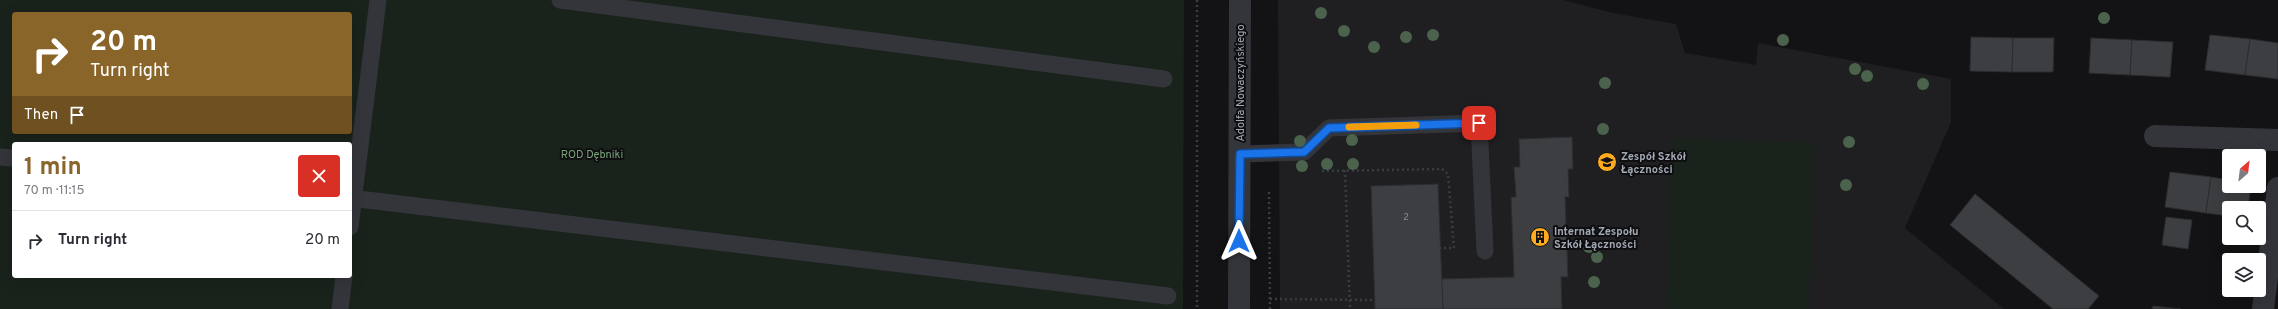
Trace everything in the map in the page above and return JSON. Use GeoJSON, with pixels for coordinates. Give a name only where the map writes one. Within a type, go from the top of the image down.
{"type":"FeatureCollection","features":[{"type":"Feature","properties":{"kind":"street","name":"Adolfa Nowaczyńskiego"},"geometry":{"type":"LineString","coordinates":[[1239,304],[1240,0]]}},
{"type":"Feature","properties":{"kind":"street"},"geometry":{"type":"LineString","coordinates":[[2155,136],[2278,140]]}},
{"type":"Feature","properties":{"kind":"street"},"geometry":{"type":"LineString","coordinates":[[2263,309],[2278,188]]}},
{"type":"Feature","properties":{"kind":"lane"},"geometry":{"type":"LineString","coordinates":[[378,0],[352,198],[1168,296]]}},
{"type":"Feature","properties":{"kind":"lane"},"geometry":{"type":"LineString","coordinates":[[560,0],[1164,79]]}},
{"type":"Feature","properties":{"kind":"lane"},"geometry":{"type":"LineString","coordinates":[[1240,154],[1304,152],[1329,128],[1479,123],[1485,251]]}},
{"type":"Feature","properties":{"kind":"lane"},"geometry":{"type":"LineString","coordinates":[[0,157],[12,158]]}},
{"type":"Feature","properties":{"kind":"lane"},"geometry":{"type":"LineString","coordinates":[[340,309],[344,278]]}},
{"type":"Feature","properties":{"kind":"path"},"geometry":{"type":"LineString","coordinates":[[1197,0],[1197,309]]}},
{"type":"Feature","properties":{"kind":"path"},"geometry":{"type":"LineString","coordinates":[[1350,309],[1345,170],[1442,170],[1448,174],[1454,248],[1440,248]]}},
{"type":"Feature","properties":{"kind":"path"},"geometry":{"type":"LineString","coordinates":[[1239,304],[1350,299],[1375,300]]}},
{"type":"Feature","properties":{"kind":"shaded area","name":"Zespół Szkół Łączności"},"geometry":{"type":"Polygon","coordinates":[[[1278,0],[1563,0],[1613,13],[1676,24],[1685,53],[1756,65],[1758,43],[1951,79],[1951,122],[1905,228],[2004,309],[1280,309],[1278,0]]]}},
{"type":"Feature","properties":{"kind":"green space","name":"ROD Dębniki"},"geometry":{"type":"Polygon","coordinates":[[[0,0],[1184,0],[1183,309],[0,309],[0,0]]]}},
{"type":"Feature","properties":{"kind":"green space"},"geometry":{"type":"Polygon","coordinates":[[[1672,138],[1815,143],[1809,309],[1666,309],[1672,138]]]}},
{"type":"Feature","properties":{"kind":"building"},"geometry":{"type":"Polygon","coordinates":[[[2210,35],[2250,39],[2245,75],[2205,70],[2210,35]]]}},
{"type":"Feature","properties":{"kind":"building"},"geometry":{"type":"Polygon","coordinates":[[[1971,37],[2013,38],[2012,72],[1970,71],[1971,37]]]}},
{"type":"Feature","properties":{"kind":"building"},"geometry":{"type":"Polygon","coordinates":[[[2013,38],[2054,38],[2053,72],[2012,72],[2013,38]]]}},
{"type":"Feature","properties":{"kind":"building"},"geometry":{"type":"Polygon","coordinates":[[[2091,38],[2132,40],[2130,75],[2089,73],[2091,38]]]}},
{"type":"Feature","properties":{"kind":"building"},"geometry":{"type":"Polygon","coordinates":[[[2250,39],[2278,43],[2278,79],[2245,75],[2250,39]]]}},
{"type":"Feature","properties":{"kind":"building"},"geometry":{"type":"Polygon","coordinates":[[[2132,40],[2173,42],[2170,77],[2130,75],[2132,40]]]}},
{"type":"Feature","properties":{"kind":"building","name":"Internat Zespołu Szkół Łączności"},"geometry":{"type":"Polygon","coordinates":[[[1572,137],[1573,169],[1568,169],[1569,197],[1565,197],[1568,277],[1561,277],[1562,309],[1443,309],[1441,279],[1514,277],[1511,197],[1516,197],[1514,167],[1520,167],[1519,139],[1572,137]]]}},
{"type":"Feature","properties":{"kind":"building"},"geometry":{"type":"Polygon","coordinates":[[[2170,172],[2211,177],[2206,213],[2165,207],[2170,172]]]}},
{"type":"Feature","properties":{"kind":"building"},"geometry":{"type":"Polygon","coordinates":[[[2211,177],[2222,179],[2222,193],[2250,193],[2249,201],[2222,201],[2222,215],[2206,213],[2211,177]]]}},
{"type":"Feature","properties":{"kind":"building"},"geometry":{"type":"Polygon","coordinates":[[[1438,184],[1443,309],[1375,309],[1371,186],[1438,184]]]}},
{"type":"Feature","properties":{"kind":"building"},"geometry":{"type":"Polygon","coordinates":[[[1975,194],[2099,296],[2088,309],[2053,309],[1950,225],[1975,194]]]}},
{"type":"Feature","properties":{"kind":"building"},"geometry":{"type":"Polygon","coordinates":[[[2166,217],[2192,220],[2188,249],[2162,245],[2166,217]]]}},
{"type":"Feature","properties":{"kind":"building"},"geometry":{"type":"Polygon","coordinates":[[[2153,306],[2181,309],[2152,309],[2153,306]]]}},
{"type":"Feature","properties":{"kind":"slow traffic"},"geometry":{"type":"LineString","coordinates":[[1349,127],[1416,125]]}},
{"type":"Feature","properties":{"kind":"place","name":"Zespół Szkół Łączności"},"geometry":{"type":"Point","coordinates":[1607,162]}},
{"type":"Feature","properties":{"kind":"place","name":"Internat Zespołu Szkół Łączności"},"geometry":{"type":"Point","coordinates":[1540,237]}},
{"type":"Feature","properties":{"kind":"route"},"geometry":{"type":"LineString","coordinates":[[1239,241],[1240,154],[1269,155],[1304,152],[1329,128],[1479,123]]}}]}
